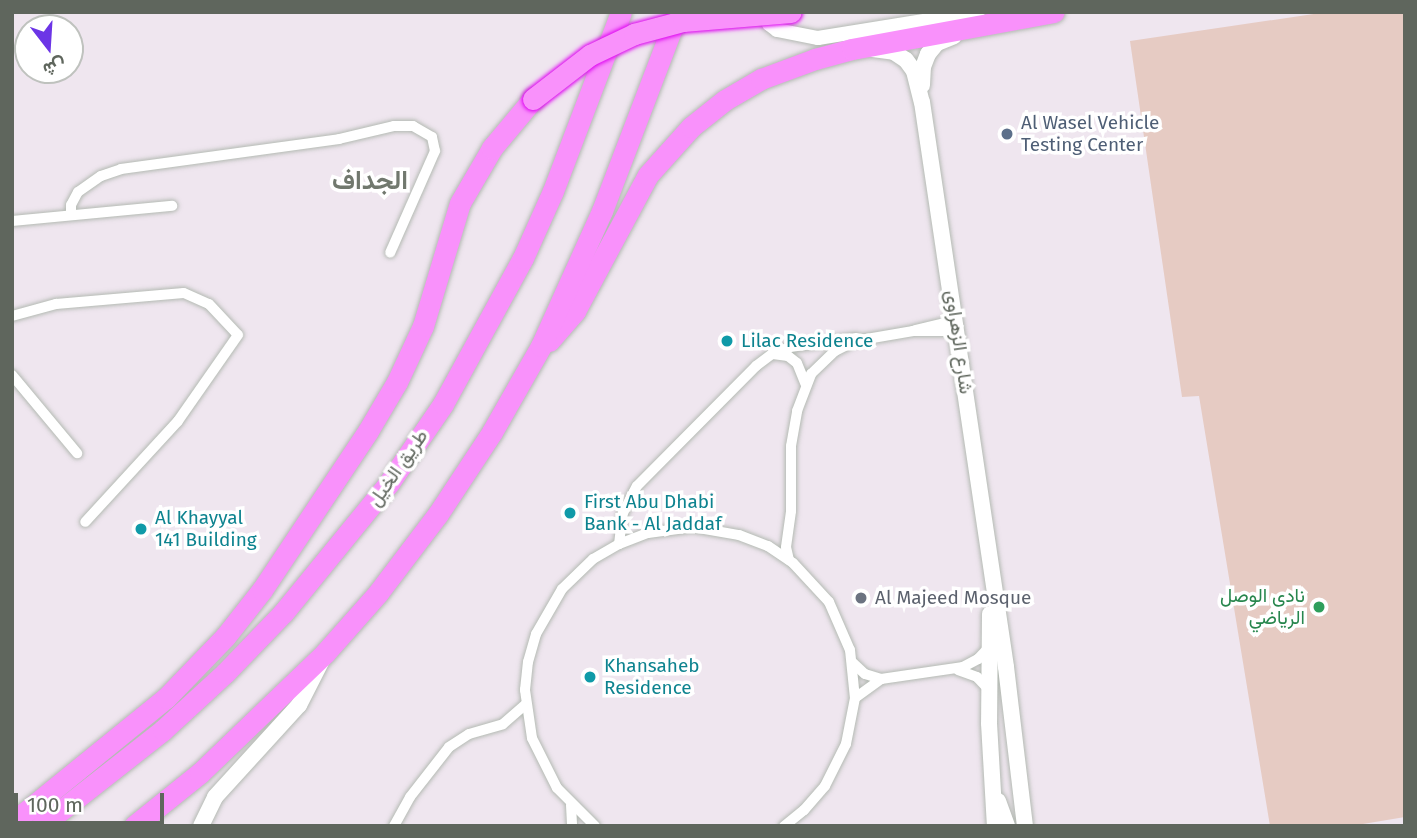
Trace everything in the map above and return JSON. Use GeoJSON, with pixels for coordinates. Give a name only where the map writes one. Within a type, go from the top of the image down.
{"type":"FeatureCollection","features":[{"type":"Feature","properties":{"kind":"highway","name":"طريق الخيل"},"geometry":{"type":"LineString","coordinates":[[41,826],[163,730],[225,673],[284,613],[389,483],[443,404],[491,322],[553,191],[621,12]]}},
{"type":"Feature","properties":{"kind":"highway"},"geometry":{"type":"LineString","coordinates":[[134,826],[200,773],[325,653],[378,593],[438,514],[492,432],[541,346],[602,211],[678,12]]}},
{"type":"Feature","properties":{"kind":"highway"},"geometry":{"type":"LineString","coordinates":[[12,824],[166,698],[219,644],[262,590],[387,399],[423,326],[460,203],[492,148],[533,99],[590,55],[634,34],[683,20],[791,12]]}},
{"type":"Feature","properties":{"kind":"highway"},"geometry":{"type":"LineString","coordinates":[[541,346],[564,327],[575,311],[648,174],[691,127],[725,100],[761,79],[796,65],[852,49],[983,19],[1054,12]]}},
{"type":"Feature","properties":{"kind":"main road","name":"شارع الزهراوى"},"geometry":{"type":"LineString","coordinates":[[922,102],[923,66],[932,48],[983,19]]}},
{"type":"Feature","properties":{"kind":"main road","name":"شارع الزهراوى"},"geometry":{"type":"LineString","coordinates":[[852,49],[875,49],[901,55],[914,71],[922,102],[957,325],[991,583],[1006,667],[1025,826]]}},
{"type":"Feature","properties":{"kind":"main road","name":"شارع الزهراوى"},"geometry":{"type":"LineString","coordinates":[[991,583],[988,689],[995,826]]}},
{"type":"Feature","properties":{"kind":"main road"},"geometry":{"type":"LineString","coordinates":[[201,826],[215,797],[299,705],[325,653]]}},
{"type":"Feature","properties":{"kind":"main road"},"geometry":{"type":"LineString","coordinates":[[993,789],[1007,826]]}},
{"type":"Feature","properties":{"kind":"street"},"geometry":{"type":"LineString","coordinates":[[766,12],[769,24],[777,30],[818,38],[983,19]]}},
{"type":"Feature","properties":{"kind":"street"},"geometry":{"type":"LineString","coordinates":[[71,215],[72,199],[78,192],[101,176],[121,169],[413,126],[432,137],[435,151],[390,253]]}},
{"type":"Feature","properties":{"kind":"street"},"geometry":{"type":"LineString","coordinates":[[12,221],[172,206]]}},
{"type":"Feature","properties":{"kind":"street"},"geometry":{"type":"LineString","coordinates":[[12,316],[56,304],[184,293],[209,304],[238,335],[178,421],[85,522]]}},
{"type":"Feature","properties":{"kind":"street"},"geometry":{"type":"LineString","coordinates":[[619,544],[623,513],[637,486],[756,366],[772,354],[814,342],[866,338],[957,325]]}},
{"type":"Feature","properties":{"kind":"street"},"geometry":{"type":"LineString","coordinates":[[789,560],[786,547],[791,511],[791,446],[805,383],[818,365],[835,351],[866,338]]}},
{"type":"Feature","properties":{"kind":"street"},"geometry":{"type":"LineString","coordinates":[[772,354],[783,355],[797,363],[805,383]]}},
{"type":"Feature","properties":{"kind":"street"},"geometry":{"type":"LineString","coordinates":[[12,374],[77,453]]}},
{"type":"Feature","properties":{"kind":"street"},"geometry":{"type":"LineString","coordinates":[[596,826],[571,805],[550,779],[532,738],[526,704],[528,662],[547,611],[582,568],[619,544],[663,530],[709,528],[754,540],[789,560],[813,581],[829,602],[846,638],[853,663],[855,698],[846,744],[833,772],[815,798],[784,826]]}},
{"type":"Feature","properties":{"kind":"street"},"geometry":{"type":"LineString","coordinates":[[853,663],[865,674],[881,679],[955,669],[971,663],[990,646]]}},
{"type":"Feature","properties":{"kind":"street"},"geometry":{"type":"LineString","coordinates":[[955,669],[977,677],[988,689]]}},
{"type":"Feature","properties":{"kind":"street"},"geometry":{"type":"LineString","coordinates":[[855,698],[881,679]]}},
{"type":"Feature","properties":{"kind":"street"},"geometry":{"type":"LineString","coordinates":[[397,822],[450,747],[469,734],[503,724],[526,704]]}},
{"type":"Feature","properties":{"kind":"street"},"geometry":{"type":"LineString","coordinates":[[503,724],[519,728],[532,738]]}},
{"type":"Feature","properties":{"kind":"street"},"geometry":{"type":"LineString","coordinates":[[571,805],[572,826]]}},
{"type":"Feature","properties":{"kind":"shaded area","name":"نادي الوصل الرياضي"},"geometry":{"type":"Polygon","coordinates":[[[1327,12],[1405,12],[1405,817],[1351,826],[1270,826],[1199,396],[1182,397],[1130,41],[1327,12]]]}},
{"type":"Feature","properties":{"kind":"place","name":"Al Wasel Vehicle Testing Center"},"geometry":{"type":"Point","coordinates":[1007,134]}},
{"type":"Feature","properties":{"kind":"place","name":"Lilac Residence"},"geometry":{"type":"Point","coordinates":[727,341]}},
{"type":"Feature","properties":{"kind":"place","name":"First Abu Dhabi Bank - Al Jaddaf"},"geometry":{"type":"Point","coordinates":[570,513]}},
{"type":"Feature","properties":{"kind":"place","name":"Al Khayyal 141 Building"},"geometry":{"type":"Point","coordinates":[141,529]}},
{"type":"Feature","properties":{"kind":"place","name":"Al Majeed Mosque"},"geometry":{"type":"Point","coordinates":[861,598]}},
{"type":"Feature","properties":{"kind":"place","name":"نادي الوصل الرياضي"},"geometry":{"type":"Point","coordinates":[1319,607]}},
{"type":"Feature","properties":{"kind":"place","name":"Khansaheb Residence"},"geometry":{"type":"Point","coordinates":[590,677]}},
{"type":"Feature","properties":{"kind":"district","name":"الجداف"},"geometry":{"type":"Point","coordinates":[370,181]}}]}
